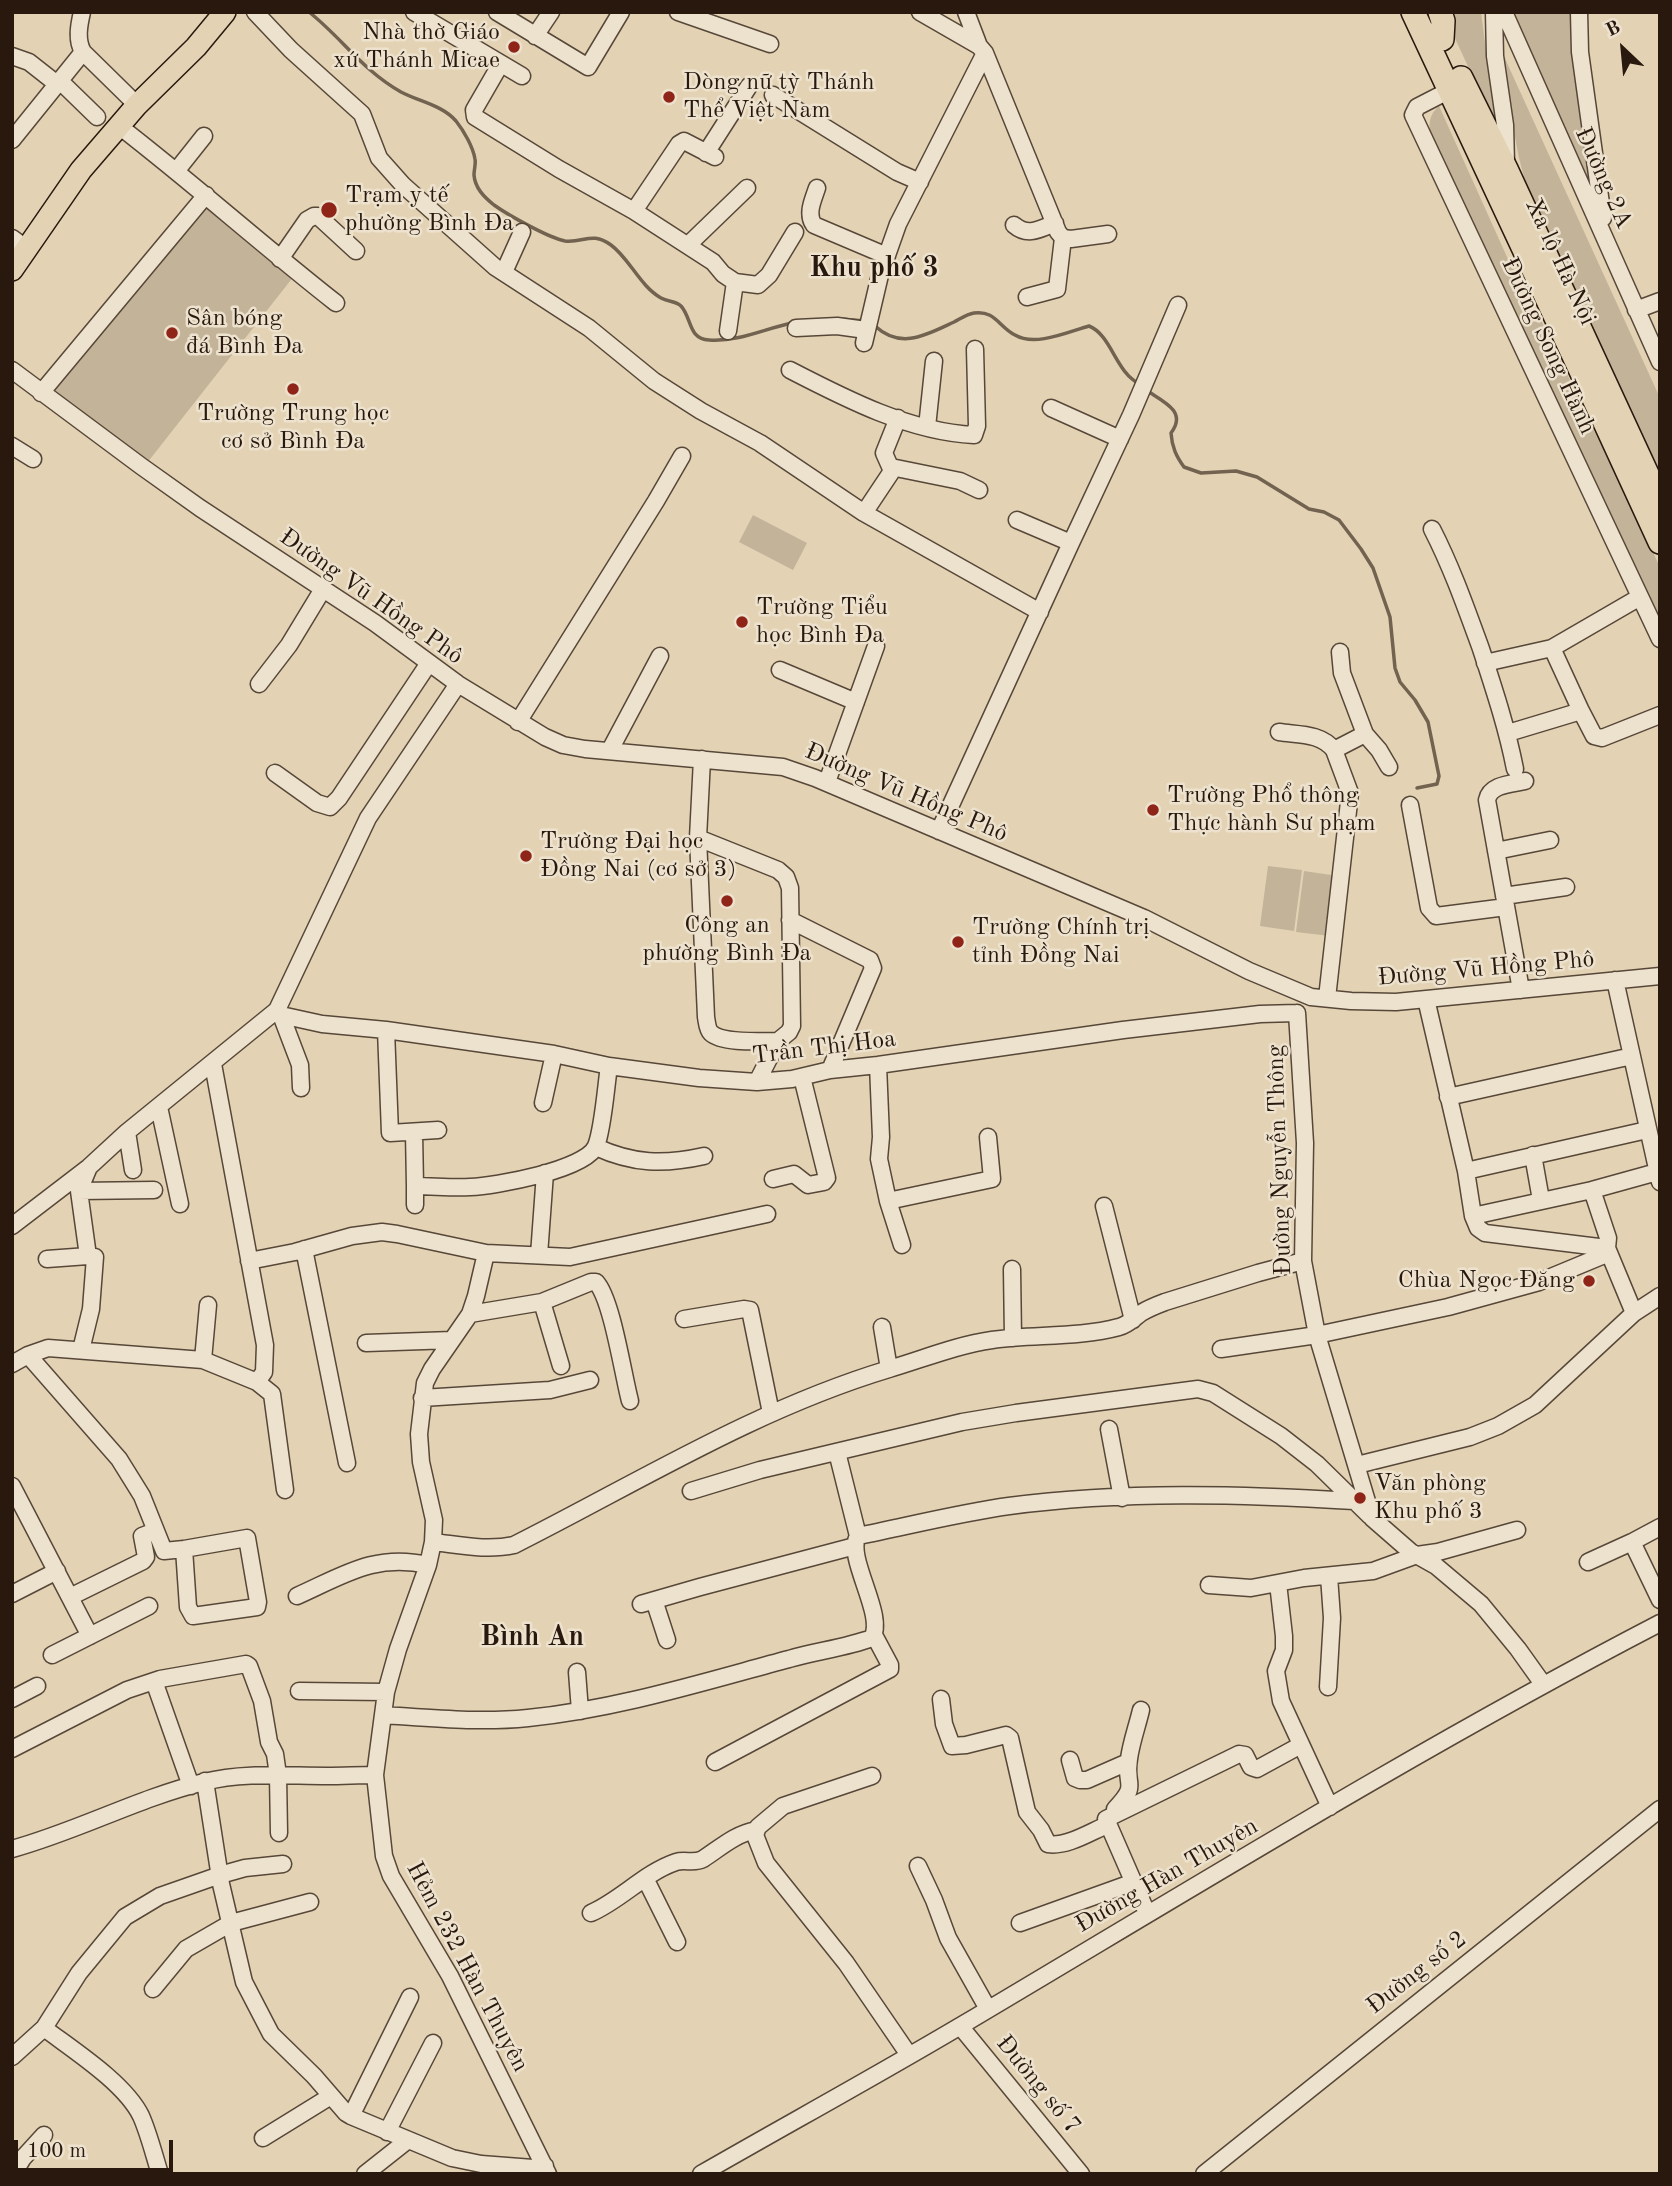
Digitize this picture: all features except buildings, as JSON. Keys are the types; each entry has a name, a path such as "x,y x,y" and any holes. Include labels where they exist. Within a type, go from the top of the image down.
{"highway":[{"name":"Xa lộ Hà Nội","path":"1399,12 1413,31 1434,40 1506,169 1660,502"},
{"path":"1413,12 1434,40"},
{"path":"1430,12 1434,40"},
{"name":"Xa lộ Hà Nội","path":"1440,12 1443,21 1434,40 1450,90 1660,542"}],"main road":[{"path":"12,270 20,244 81,170 137,105 196,47 225,12"}],"street":[{"path":"82,12 79,45 83,52 137,105"},
{"path":"255,12 290,50 362,114 379,158 403,185 475,251 589,328 654,381 701,411 760,443 864,513 1040,612"},
{"path":"414,12 522,76"},
{"path":"497,12 588,67 621,12"},
{"path":"536,36 551,12"},
{"path":"678,12 770,44"},
{"path":"920,12 982,50"},
{"path":"967,12 1059,230 1057,289 1027,298"},
{"path":"1494,12 1495,56 1505,125 1506,169"},
{"name":"Đường 2A","path":"1504,12 1660,362"},
{"path":"1579,12 1580,52 1605,237"},
{"path":"796,328 837,326 866,329 898,224 982,50"},
{"path":"12,140 83,52"},
{"path":"12,56 29,62 59,83 97,117"},
{"path":"500,65 474,110 475,117 634,211 713,262 723,275 735,282 758,285 769,275 795,232"},
{"path":"634,211 679,144 684,141 710,155 749,86"},
{"name":"Đường Song Hành","path":"1450,90 1417,107 1413,115 1660,639"},
{"path":"773,95 897,172 920,182"},
{"path":"118,126 177,170 280,259 336,303"},
{"path":"177,170 204,136"},
{"path":"688,246 747,188"},
{"path":"817,188 810,214 814,225 887,256"},
{"path":"41,393 206,195"},
{"path":"280,259 307,220 314,216 318,216 356,251"},
{"path":"1014,225 1021,231 1028,232 1059,230 1071,239 1108,233"},
{"path":"504,272 522,232"},
{"path":"728,331 735,282"},
{"path":"1636,310 1660,301"},
{"path":"939,831 1143,389 1178,306"},
{"path":"790,370 833,392 898,418 954,434 974,435 975,349"},
{"path":"927,427 934,361"},
{"name":"Đường Vũ Hồng Phô","path":"12,370 200,508 375,623 458,684 518,722 563,745 585,750 610,750 783,767 827,782 1144,918 1249,971 1319,997 1379,1003 1660,976"},
{"path":"1051,408 1120,439"},
{"path":"898,418 884,453 891,467 960,481 979,490"},
{"path":"12,446 33,459"},
{"path":"518,722 682,456"},
{"path":"864,513 891,475 891,467"},
{"path":"1017,520 1071,543"},
{"path":"1432,529 1462,595 1520,775 1492,789 1487,795 1521,990"},
{"path":"259,684 289,645 323,589"},
{"path":"1485,663 1552,648 1640,597"},
{"path":"827,782 876,646"},
{"path":"1552,648 1592,734 1602,738 1660,715"},
{"path":"1339,652 1342,673 1365,734 1389,767"},
{"path":"610,750 660,656"},
{"path":"275,773 317,803 330,807 339,798 429,663"},
{"path":"780,670 856,702"},
{"path":"12,1226 279,1013 368,818 458,684"},
{"path":"1508,733 1581,711"},
{"path":"1279,732 1327,741 1334,750 1350,793 1319,997 1297,1013"},
{"path":"1334,750 1365,734"},
{"path":"702,759 698,838 708,1027 719,1037 778,1041"},
{"path":"1410,805 1429,908 1436,916 1566,887"},
{"path":"698,838 778,870 786,877 790,888 792,1026 778,1041 757,1082"},
{"path":"1496,851 1550,840"},
{"path":"790,920 870,960 873,965 830,1070"},
{"path":"1473,1216 1658,1177 1615,980"},
{"path":"1426,999 1473,1216 1478,1228 1485,1233 1608,1251"},
{"path":"279,1013 300,1065 301,1088"},
{"name":"Trần Thị Hoa","path":"279,1013 322,1024 386,1030 554,1054 609,1066 699,1078 757,1082 1123,1030 1260,1014 1297,1013"},
{"name":"Đường Nguyễn Thông","path":"1297,1013 1305,1143 1303,1261 1317,1335 1372,1518"},
{"path":"386,1030 390,1133 438,1130"},
{"path":"543,1103 554,1054"},
{"path":"1448,1097 1632,1056"},
{"path":"213,1064 265,1345 264,1372 257,1382"},
{"path":"878,1065 881,1137 879,1159 888,1201 902,1245"},
{"path":"415,1185 472,1187 545,1173 582,1159 596,1147 609,1066"},
{"path":"773,1179 794,1174 808,1185 824,1182 827,1178 802,1077"},
{"path":"159,1107 180,1204"},
{"path":"1465,1171 1647,1130"},
{"path":"127,1132 133,1170"},
{"path":"414,1132 415,1205"},
{"path":"888,1201 992,1179 988,1136"},
{"path":"596,1147 614,1156 638,1162 657,1163 704,1156"},
{"path":"1533,1156 1541,1200"},
{"path":"88,1256 79,1191 89,1167"},
{"path":"539,1255 545,1173"},
{"path":"79,1191 154,1190"},
{"path":"1592,1190 1608,1238 1608,1251 1634,1313"},
{"path":"1104,1206 1133,1320"},
{"path":"248,1261 352,1236 382,1233 486,1253 570,1257 767,1214"},
{"path":"304,1249 347,1464"},
{"path":"1222,1349 1317,1335 1448,1307 1539,1282 1608,1251"},
{"name":"Hẻm 232 Hàn Thuyên","path":"486,1253 470,1314 425,1383 419,1434 420,1454 434,1520 433,1542 428,1565 398,1649 386,1692 375,1774 384,1856 391,1875 450,1976 546,2170"},
{"path":"47,1259 96,1257 91,1309 81,1350"},
{"path":"433,1542 482,1548 514,1545 698,1448 771,1413 889,1369 973,1343 1118,1327 1166,1302 1303,1261"},
{"path":"1012,1269 1013,1338"},
{"path":"470,1314 542,1302 591,1282 598,1283 612,1325 630,1401"},
{"path":"1357,1465 1469,1437 1498,1426 1545,1397 1634,1313 1660,1296"},
{"path":"542,1302 561,1366"},
{"path":"203,1360 208,1306"},
{"path":"684,1319 750,1310 771,1413"},
{"path":"882,1327 889,1369"},
{"path":"366,1343 452,1340"},
{"path":"12,1364 48,1348 81,1350 203,1360 257,1382 272,1394 285,1490"},
{"path":"28,1355 119,1459 142,1496 164,1551 247,1538 257,1607 193,1616 188,1608 184,1549"},
{"path":"422,1398 550,1390 590,1380"},
{"path":"691,1491 760,1470 962,1422 1189,1390 1207,1390 1281,1436 1317,1464 1372,1518 1481,1604 1518,1648 1542,1684"},
{"path":"1110,1429 1122,1498"},
{"path":"383,1715 448,1719 514,1718 580,1711 663,1694 868,1640 876,1630 837,1452"},
{"path":"12,1486 90,1636"},
{"path":"667,1640 648,1602 856,1541 1007,1506 1086,1499 1218,1495 1354,1501"},
{"path":"1588,1562 1660,1527"},
{"path":"1209,1585 1251,1588 1374,1570 1417,1555 1438,1552 1517,1530"},
{"path":"71,1597 143,1561 146,1557 142,1536 155,1531"},
{"path":"1632,1542 1660,1600"},
{"path":"297,1596 371,1563 393,1560 428,1565"},
{"path":"12,1594 57,1571"},
{"path":"1328,1687 1332,1618 1329,1576"},
{"path":"1278,1583 1284,1636 1282,1656 1276,1671 1281,1702 1330,1807"},
{"path":"52,1655 149,1606"},
{"name":"Đường Hàn Thuyên","path":"701,2174 960,2026 1147,1913 1542,1684 1660,1623"},
{"path":"715,1762 890,1670 874,1635"},
{"path":"12,1749 127,1690 154,1681 246,1664 262,1701 278,1775 279,1833"},
{"path":"577,1672 580,1711"},
{"path":"154,1681 198,1784 244,1982 271,2034 351,2116 452,2158 546,2170"},
{"path":"12,1699 37,1686"},
{"path":"299,1692 386,1692"},
{"path":"941,1699 944,1724 953,1746 1006,1735 1010,1738 1027,1812 1052,1846 1070,1841 1239,1754 1245,1755 1251,1767 1257,1769 1301,1745"},
{"path":"1107,1821 1127,1797 1131,1786 1128,1762 1141,1710"},
{"path":"1070,1760 1075,1777 1080,1780 1087,1780 1128,1762"},
{"path":"12,1849 198,1784 248,1774 375,1774"},
{"path":"591,1913 621,1897 645,1878 676,1862 701,1860 723,1844 756,1830 783,1806 872,1776"},
{"name":"Đường số 2","path":"1204,2174 1660,1808"},
{"path":"1107,1821 1147,1913"},
{"path":"756,1830 766,1863 846,1963 909,2055"},
{"path":"12,2057 44,2028 79,1973 125,1917 160,1896 220,1875 245,1868 282,1864"},
{"path":"918,1866 948,1938 988,2009"},
{"path":"645,1878 677,1942"},
{"path":"1020,1923 1134,1882"},
{"path":"153,1989 186,1949 231,1923 310,1902"},
{"path":"351,2116 410,1997"},
{"name":"Đường số 7","path":"960,2026 1082,2174"},
{"path":"44,2028 119,2087 131,2101 141,2116 160,2174"},
{"path":"387,2132 433,2043"},
{"path":"263,2138 331,2096"},
{"path":"20,2174 17,2168 23,2158 44,2135"},
{"path":"365,2174 408,2140"}],"shaded area":[{"path":"1447,12 1481,12 1496,127 1453,34"},
{"path":"1511,12 1577,12 1600,216"},
{"path":"1501,57 1505,58 1660,398 1660,481 1529,196 1519,158"},
{"path":"1439,106 1507,257 1528,293 1660,567 1660,630 1436,153 1430,123"},
{"name":"Sân bóng đá Bình Đa","path":"206,200 294,276 147,463 48,391"},
{"path":"753,515 807,543 793,570 739,542"},
{"path":"1268,866 1302,870 1294,931 1260,926"},
{"path":"1304,871 1338,876 1330,936 1296,932"}],"waterway":[{"path":"309,12 363,64 387,83 437,107 456,121 474,154 474,175 478,188 494,205 529,226 558,239 572,241 593,238 611,245 654,293 681,306 697,336 709,340 731,339 792,323"},
{"path":"875,326 894,337 914,338 969,314 981,313 992,317 1015,335 1032,340 1089,326 1101,334 1122,368 1140,385"},
{"path":"841,319 865,321"},
{"path":"1146,390 1171,407 1175,413 1177,419 1171,433 1175,451 1184,467 1201,473 1236,471 1257,477 1309,509 1324,512 1339,520 1361,549 1373,568 1390,617 1395,668 1400,682 1428,722 1439,776 1437,784 1417,788"}],"place":[{"name":"Nhà thờ Giáo xứ Thánh Micae","path":"514,47"},
{"name":"Dòng nữ tỳ Thánh Thể Việt Nam","path":"669,97"},
{"name":"Trạm y tế phường Bình Đa","path":"329,210"},
{"name":"Sân bóng đá Bình Đa","path":"172,333"},
{"name":"Trường Trung học cơ sở Bình Đa","path":"293,389"},
{"name":"Trường Tiểu học Bình Đa","path":"742,622"},
{"name":"Trường Phổ thông Thực hành Sư phạm","path":"1153,810"},
{"name":"Trường Đại học Đồng Nai (cơ sở 3)","path":"526,856"},
{"name":"Công an phường Bình Đa","path":"727,901"},
{"name":"Trường Chính trị tỉnh Đồng Nai","path":"958,942"},
{"name":"Chùa Ngọc Đăng","path":"1589,1281"},
{"name":"Văn phòng Khu phố 3","path":"1360,1498"}],"district":[{"name":"Khu phố 3","path":"874,269"},
{"name":"Bình An","path":"532,1638"}]}
